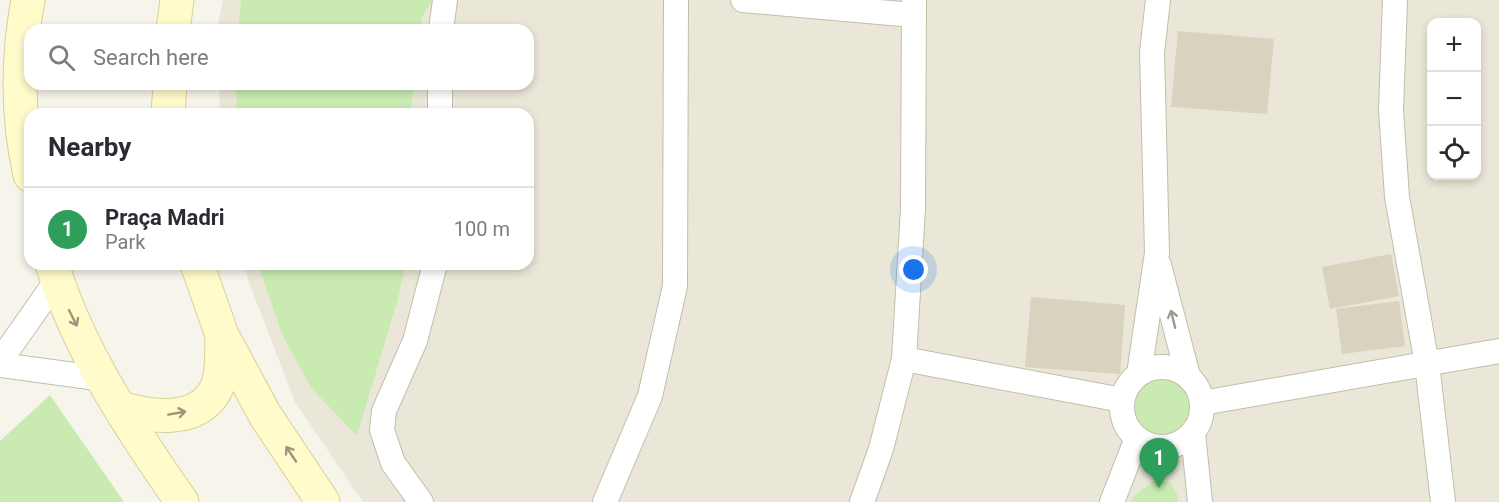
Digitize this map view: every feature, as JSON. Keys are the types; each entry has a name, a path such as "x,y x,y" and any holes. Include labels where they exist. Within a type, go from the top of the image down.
{"street":[{"path":"25,24 28,0"},
{"path":"174,24 177,0"},
{"path":"442,24 446,0"},
{"path":"605,502 650,396 675,286 676,0"},
{"path":"743,0 914,8 913,208 904,360 880,449 862,502"},
{"path":"1139,374 1157,253 1152,52 1158,0"},
{"path":"1395,0 1391,110 1397,197 1427,364 1443,502"},
{"path":"24,36 20,73 24,121"},
{"path":"168,108 170,90"},
{"path":"440,90 440,108"},
{"path":"1157,253 1188,376"},
{"path":"199,270 222,335 265,415 323,502"},
{"path":"421,502 393,463 381,430 384,411 415,341 433,270"},
{"path":"54,272 0,363 104,379"},
{"path":"54,272 63,298 120,408 182,502"},
{"path":"120,408 156,416 195,409 215,392 220,374 222,335"},
{"path":"1202,403 1499,351"},
{"path":"904,360 1122,400"},
{"path":"1167,367 1188,376 1196,385 1202,403 1202,417 1193,433 1178,444 1166,447 1154,446 1137,438 1124,421 1122,400 1126,388 1139,374 1150,369 1167,367"},
{"path":"1193,433 1200,502"},
{"path":"1112,502 1137,438"}],"shaded area":[{"path":"223,0 1499,0 1499,502 363,502 295,402 246,270 534,270 534,108 220,108 219,90 534,90 534,24 218,24"}],"green space":[{"path":"241,0 433,0 422,17 421,24 239,24"},
{"path":"236,90 413,90 411,108 237,108"},
{"path":"260,270 404,270 399,295 357,436 311,388 282,334"},
{"path":"1155,374 1169,374 1181,379 1191,389 1196,408 1191,427 1181,437 1169,442 1155,442 1143,437 1133,427 1128,415 1128,401 1133,389 1143,379"},
{"path":"50,395 124,502 0,502 0,441"},
{"path":"1153,481 1169,481 1177,494 1178,502 1131,502 1134,496"}],"building":[{"path":"1178,31 1274,39 1267,114 1171,107"},
{"path":"1391,254 1399,296 1330,309 1322,267"},
{"path":"1031,297 1125,305 1120,374 1025,367"},
{"path":"1399,301 1405,346 1342,354 1336,309"}],"place":[{"name":"Praça Madri","path":"1159,488"}]}
